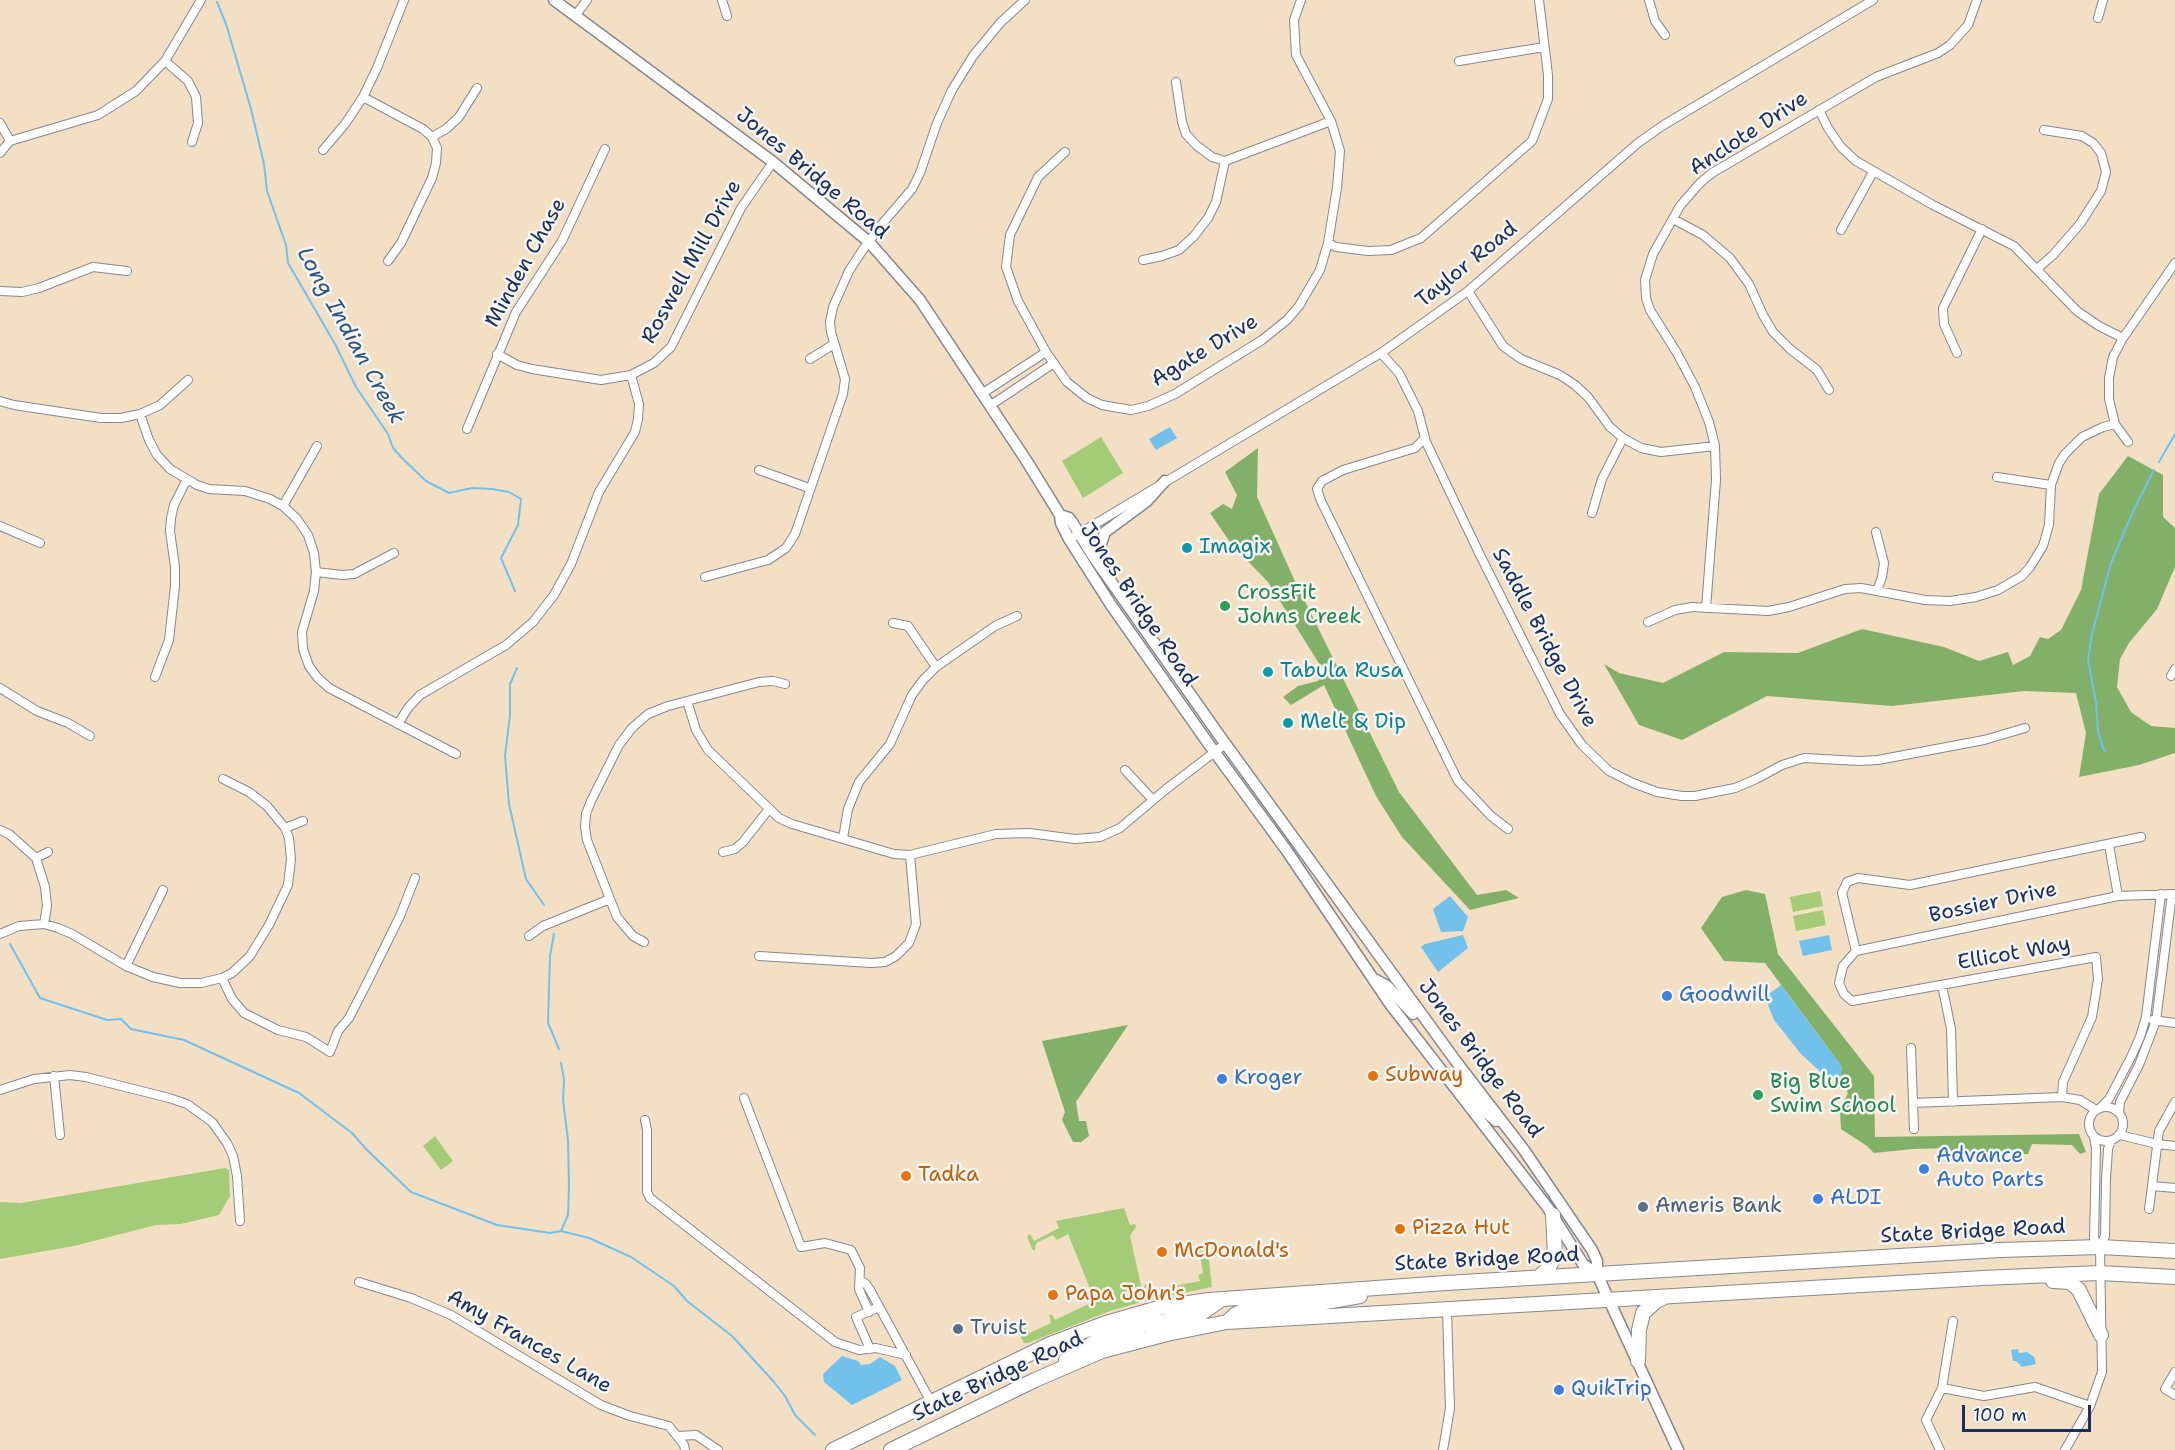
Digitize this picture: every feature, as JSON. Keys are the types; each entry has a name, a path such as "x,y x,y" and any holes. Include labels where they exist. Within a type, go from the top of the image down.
{"highway":[{"path":"1539,1277 1548,1269 1555,1255 1553,1215"},
{"name":"State Bridge Road","path":"833,1450 1050,1344 1106,1323 1162,1307 1224,1298 1399,1286 2000,1250 2100,1246 2175,1251"},
{"name":"State Bridge Road","path":"891,1450 1035,1380 1102,1351 1167,1334 1227,1323 1983,1278 2099,1273 2175,1277"},
{"path":"1585,1301 1591,1295 1598,1274"},
{"name":"State Bridge Road","path":"1983,1278 2001,1284 2070,1282 2079,1290 2101,1335"},
{"path":"1227,1323 1236,1314 1249,1308 1314,1304 1399,1286"},
{"path":"1638,1361 1639,1330 1643,1313 1656,1301 1670,1296"},
{"path":"1035,1380 1100,1339 1142,1326 1202,1313 1224,1298"},
{"path":"852,1450 880,1427"}],"main road":[{"name":"Jones Bridge Road","path":"554,0 773,162 869,242 920,300 991,405 1060,515 1069,518 1074,537 1111,605 1287,851 1390,1004 1553,1215 1583,1264 1598,1274"},
{"path":"1147,632 1143,617 1100,556 1100,544 1105,532 1146,501 1166,481"},
{"name":"Jones Bridge Road","path":"1074,537 1147,632 1455,1060 1504,1124 1592,1250 1597,1261 1598,1274 1677,1450"},
{"path":"1373,977 1387,986 1409,1008 1438,1049 1455,1060"},
{"path":"1441,1070 1454,1075 1479,1106 1494,1120 1504,1124"}],"street":[{"path":"0,153 10,141 98,115 136,91 165,62 201,0"},
{"path":"322,150 345,124 363,97 404,0"},
{"path":"576,16 587,0"},
{"path":"722,0 727,16"},
{"path":"705,577 768,560 786,548 795,534 843,394 845,380 834,345 831,322 833,307 849,271 869,242 912,189 952,90 973,56 1000,22 1024,0"},
{"name":"Agate Drive","path":"1065,152 1038,177 1010,235 1006,267 1018,301 1046,352 1067,382 1087,398 1102,405 1131,410 1148,406 1175,394 1262,340 1287,320 1312,286 1320,270 1328,243 1337,188 1340,151 1331,121 1296,55 1294,20 1301,0"},
{"path":"1328,243 1336,247 1368,251 1391,250 1421,238 1532,141 1548,99 1548,75 1539,0"},
{"path":"1649,0 1655,21 1665,35"},
{"name":"Taylor Road","path":"1074,537 1381,353 1468,291 1638,142 1873,0"},
{"name":"Anclote Drive","path":"1706,608 1716,480 1714,446 1709,422 1695,387 1677,353 1654,318 1646,298 1645,280 1649,264 1673,219 1690,194 1712,173 1876,77 1938,53 1950,45 1968,25 1977,0"},
{"path":"2098,18 2103,0"},
{"path":"1459,61 1544,47"},
{"path":"165,62 188,81 196,97 199,109 198,123 192,142"},
{"path":"1176,82 1186,135 1212,157 1225,161 1331,121"},
{"path":"432,137 446,129 459,117 477,88"},
{"path":"363,97 415,123 432,137 437,148 432,178 401,243 387,261"},
{"path":"1819,110 1841,147 1856,161 2014,246 2077,311 2123,338"},
{"path":"0,123 10,141"},
{"path":"2037,269 2060,248 2080,224 2101,191 2106,172 2101,153 2093,143 2082,136 2044,130"},
{"name":"Minden Chase","path":"466,429 516,312 562,241 605,149"},
{"path":"1143,260 1179,250 1194,236 1208,218 1215,202 1225,161"},
{"name":"Roswell Mill Drive","path":"497,354 517,365 551,373 601,380 631,375 654,363 671,346 741,208 773,162"},
{"path":"1841,230 1873,172"},
{"path":"1673,219 1703,235 1730,258 1749,284 1773,332 1817,370 1829,390"},
{"path":"1957,353 1944,324 1943,308 1982,229"},
{"path":"2128,442 2115,424 2109,399 2109,378 2113,357 2123,338 2175,263"},
{"path":"0,291 22,292 39,288 93,267 127,271"},
{"path":"1468,291 1503,346 1521,359 1560,375 1575,385 1588,397 1610,427 1623,438 1641,448 1661,452 1714,446"},
{"path":"810,359 834,345"},
{"path":"983,393 1046,352"},
{"name":"Saddle Bridge Drive","path":"1381,353 1398,373 1418,411 1425,438 1485,566 1566,725 1582,745 1610,771 1657,792 1682,796 1709,794 1735,788 1782,765 1804,758 1878,760 1984,740 2025,728"},
{"path":"991,405 1054,363"},
{"path":"398,724 420,695 506,645 532,622 554,595 571,564 599,492 635,432 639,404 631,375"},
{"path":"0,401 101,418 121,418 140,414 160,405 188,380"},
{"path":"140,414 157,455 186,481 209,489 256,493 283,506 297,519 308,535 314,553 316,572 314,591 302,632 303,649 309,666 317,677 328,688 456,754"},
{"path":"1648,622 1675,610 1706,608 1768,611 1789,607 1845,589 1860,588 1925,600 1950,601 1976,597 2010,584 2030,567 2043,546 2049,525 2051,485 2058,464 2073,445 2092,431 2115,424"},
{"path":"1425,438 1415,448 1343,470 1322,481 1317,489 1458,781 1491,816 1508,829"},
{"path":"1592,513 1602,479 1623,438"},
{"path":"283,506 317,446"},
{"path":"759,470 809,488"},
{"path":"1997,477 2051,485"},
{"path":"155,677 169,640 176,586 176,567 170,531 171,518 174,505 186,481"},
{"path":"0,526 40,543"},
{"path":"1876,532 1884,563 1877,591"},
{"path":"316,572 354,574 394,553"},
{"path":"843,838 848,809 859,782 890,744 912,695 922,680 936,667 995,626 1017,616"},
{"path":"893,623 908,626 936,667"},
{"path":"644,942 624,927 586,840 586,814 620,745 632,728 648,714 668,706 759,682 773,681 785,684"},
{"path":"0,688 38,711 68,723 90,736"},
{"path":"687,701 696,730 708,750 779,818 792,824 894,854 910,855 996,834 1029,833 1075,839 1100,837 1120,828 1226,744"},
{"path":"1125,770 1153,800"},
{"path":"0,934 19,926 44,924 72,934 126,966 153,977 180,983 201,983 232,973 250,956 269,925 288,885 291,859 289,838 285,828 267,806 249,792 223,779"},
{"path":"723,852 735,849 743,842 769,809"},
{"path":"285,828 303,821"},
{"path":"0,830 9,834 36,858 45,887 47,906 44,924"},
{"path":"1856,951 1842,893 1847,882 1858,878 1910,885 2141,837"},
{"path":"2109,845 2118,896"},
{"path":"36,858 48,852"},
{"path":"759,956 871,963 885,962 896,956 909,943 916,924 910,855"},
{"path":"222,978 232,999 244,1013 278,1030 306,1037 330,1052 338,1031 349,1018 400,916 415,878"},
{"path":"126,966 163,890"},
{"path":"2100,1246 2094,1239 2096,1154 2094,1137 2089,1124 2091,1115 2109,1099 2140,1037 2146,1017 2161,894"},
{"path":"2120,1135 2123,1125 2119,1112 2120,1102 2139,1065 2156,1021 2174,894"},
{"name":"Bossier Drive","path":"1856,951 2118,896 2174,894"},
{"path":"529,936 543,926 610,899"},
{"name":"Ellicot Way","path":"1856,951 1843,966 1839,983 1844,994 1852,1001 2096,957 2098,979 2092,1017 2063,1082 2062,1097"},
{"path":"1942,985 1952,1029 1953,1102"},
{"path":"2146,1017 2156,1021 2175,1023"},
{"path":"1911,1048 1914,1129"},
{"path":"0,1090 34,1079 54,1076 86,1077 187,1104 202,1114 220,1132 233,1156 237,1176 240,1221"},
{"path":"54,1076 60,1136"},
{"path":"1913,1103 2062,1097 2080,1100 2098,1108 2110,1107 2119,1112"},
{"path":"744,1098 801,1247 825,1243 851,1250 860,1268 859,1289 869,1312"},
{"path":"2149,1209 2159,1131 2175,1102"},
{"path":"645,1120 647,1130 646,1192 650,1198 838,1343 859,1350 870,1349 906,1355"},
{"path":"2094,1137 2102,1141 2111,1140 2120,1135 2175,1146"},
{"path":"2065,1450 2090,1406 2102,1371 2100,1246 2105,1236 2106,1179 2108,1149 2111,1140"},
{"path":"2152,1186 2175,1188"},
{"path":"861,1281 866,1284 931,1402"},
{"name":"Amy Frances Lane","path":"359,1282 411,1298 451,1315 601,1405 630,1416 669,1426 677,1436 696,1435 718,1450"},
{"path":"870,1349 856,1317 879,1307"},
{"path":"1443,1450 1450,1408 1447,1311"},
{"path":"1940,1450 1926,1420 1942,1388 1953,1321"},
{"path":"2175,1372 2165,1389 2175,1395"},
{"path":"1942,1388 1984,1396 2035,1387 2090,1406"},
{"path":"677,1436 685,1450"}],"green space":[{"path":"1101,437 1123,473 1083,498 1062,461"},
{"path":"1258,448 1257,497 1293,577 1399,792 1477,895 1506,890 1519,898 1470,910 1402,837 1376,796 1324,685 1291,705 1283,697 1298,686 1318,681 1325,673 1268,582 1232,545 1210,513 1223,504 1232,509 1237,495 1225,472"},
{"path":"2128,456 2163,475 2163,517 2175,528 2175,567 2157,609 2129,643 2120,659 2117,687 2131,712 2151,726 2175,728 2175,753 2139,765 2079,777 2086,733 2076,693 2024,691 1892,706 1767,696 1682,740 1639,725 1604,664 1619,673 1663,683 1724,652 1798,653 1862,629 1944,647 1979,661 2008,652 2013,665 2030,656 2040,637 2048,639 2061,630 2081,590 2099,494"},
{"path":"1746,890 1765,894 1778,954 1874,1076 1875,1137 2079,1134 2086,1152 2080,1154 2072,1145 2032,1144 2028,1154 1955,1156 1949,1148 1874,1153 1841,1129 1840,1112 1848,1093 1840,1078 1842,1067 1765,963 1724,961 1701,928 1722,897"},
{"path":"1820,891 1823,906 1793,912 1790,897"},
{"path":"1823,910 1826,925 1796,931 1793,916"},
{"path":"1128,1025 1076,1102 1079,1121 1086,1121 1089,1136 1081,1142 1073,1142 1062,1120 1065,1112 1042,1041"},
{"path":"435,1136 453,1161 441,1170 423,1146"},
{"path":"225,1168 229,1170 230,1196 219,1215 181,1224 156,1225 74,1246 0,1259 0,1202 21,1203"},
{"path":"1124,1208 1130,1225 1135,1224 1136,1227 1130,1236 1142,1290 1146,1284 1150,1291 1200,1281 1198,1275 1203,1273 1200,1254 1194,1258 1191,1257 1195,1248 1199,1247 1208,1252 1212,1287 1110,1311 1024,1343 1021,1337 1023,1328 1030,1333 1051,1323 1049,1314 1055,1320 1095,1301 1068,1234 1057,1240 1053,1235 1036,1243 1035,1251 1027,1236 1030,1234 1034,1241 1059,1228 1056,1221"}],"water":[{"path":"1170,427 1177,438 1156,450 1149,439"},
{"path":"1450,896 1468,917 1463,931 1441,932 1433,909"},
{"path":"1463,935 1468,948 1438,972 1421,947"},
{"path":"1829,935 1832,950 1803,956 1799,941"},
{"path":"1781,985 1842,1067 1840,1078 1824,1075 1801,1054 1774,1020 1765,997"},
{"path":"2018,1349 2019,1353 2027,1352 2034,1357 2036,1364 2022,1367 2013,1361 2011,1350"},
{"path":"842,1356 858,1361 861,1365 870,1364 880,1357 895,1366 902,1380 852,1405 824,1382 823,1374"}],"waterway":[{"name":"Long Indian Creek","path":"217,2 226,24 251,109 264,164 267,191 286,245 288,263 335,344 356,387 388,434 393,448 402,458 426,481 449,493 472,488 492,489 509,492 521,499 518,525 501,558 515,591"},
{"path":"2159,462 2175,434"},
{"path":"2104,751 2098,731 2096,703 2088,660 2092,634 2111,563 2154,470"},
{"name":"Long Indian Creek","path":"517,668 510,684 510,715 505,756 509,804 526,879 544,905"},
{"name":"Long Indian Creek","path":"554,934 550,956 548,1023 559,1049"},
{"path":"10,944 40,998 107,1020 121,1019 131,1029 184,1040 299,1093 352,1133 411,1192 497,1225 550,1233 561,1231 589,1238 631,1257 674,1286 687,1301 732,1336 774,1382 795,1415 815,1435"},
{"name":"Long Indian Creek","path":"561,1063 568,1140 569,1186 568,1215 561,1231"}],"place":[{"name":"Imagix","path":"1187,548"},
{"name":"CrossFit Johns Creek","path":"1225,606"},
{"name":"Tabula Rusa","path":"1268,672"},
{"name":"Melt & Dip","path":"1288,723"},
{"name":"Goodwill","path":"1667,996"},
{"name":"Subway","path":"1373,1076"},
{"name":"Kroger","path":"1222,1079"},
{"name":"Big Blue Swim School","path":"1758,1095"},
{"name":"Advance Auto Parts","path":"1924,1169"},
{"name":"Tadka","path":"906,1176"},
{"name":"ALDI","path":"1818,1199"},
{"name":"Ameris Bank","path":"1643,1207"},
{"name":"Pizza Hut","path":"1400,1229"},
{"name":"McDonald's","path":"1162,1252"},
{"name":"Papa John's","path":"1053,1295"},
{"name":"Truist","path":"958,1329"},
{"name":"QuikTrip","path":"1559,1390"}]}
